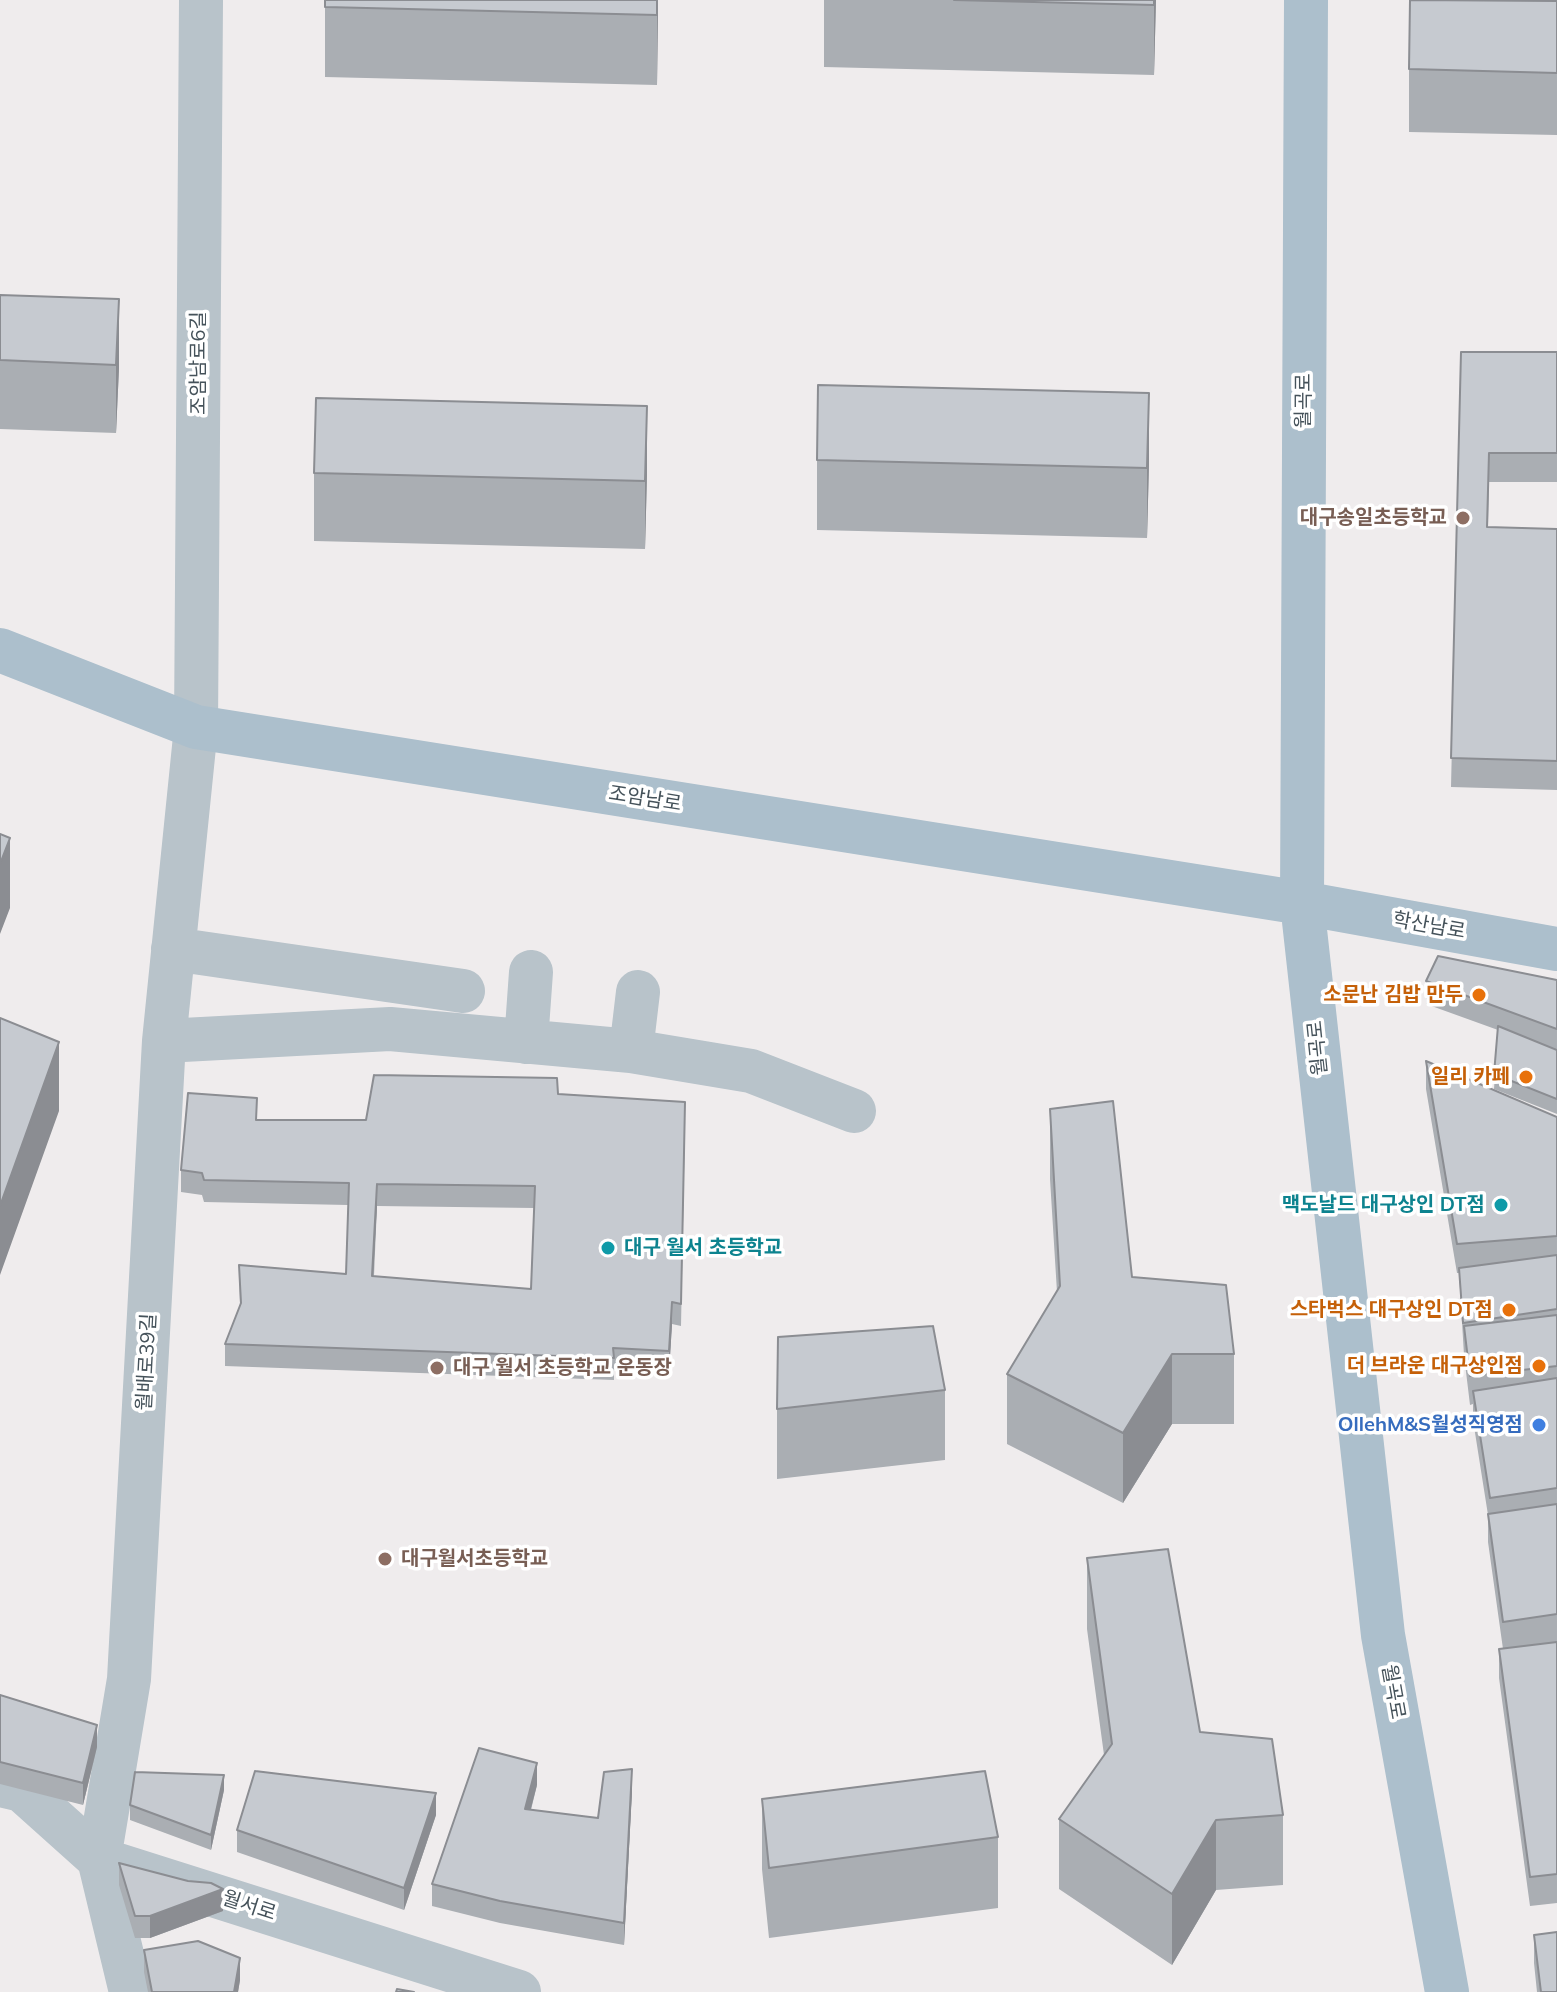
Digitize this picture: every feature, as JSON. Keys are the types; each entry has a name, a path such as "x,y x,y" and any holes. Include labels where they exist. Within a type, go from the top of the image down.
{"main road":[{"name":"월곡로","path":"1306,0 1302,903 1383,1635 1447,1992"},
{"name":"조암남로","path":"0,650 196,727 1302,903"},
{"name":"학산남로","path":"1302,903 1557,949"}],"street":[{"name":"조암남로6길","path":"196,727 201,0"},
{"name":"월배로39길","path":"131,1992 99,1859 129,1679 164,1041 196,727"},
{"path":"173,949 463,991"},
{"path":"526,1042 531,972"},
{"path":"631,1051 638,992"},
{"path":"164,1041 390,1029 631,1051 751,1071 854,1111"},
{"name":"월서로","path":"0,1785 22,1790 99,1859 519,1992"}],"building":[{"path":"325,0 657,0 657,15 325,7"},
{"path":"954,0 1154,0 1154,5"},
{"path":"1410,0 1557,1 1557,73 1409,69"},
{"path":"0,295 119,299 116,365 0,360"},
{"path":"1461,352 1557,352 1557,453 1489,453 1487,527 1557,529 1557,761 1451,758"},
{"path":"818,385 1149,393 1147,468 817,460"},
{"path":"316,398 647,406 645,481 314,473"},
{"path":"0,834 10,838 0,864"},
{"path":"1438,956 1557,980 1557,1029 1426,981"},
{"path":"0,1018 59,1042 0,1206"},
{"name":"일리 카페","path":"1498,1026 1557,1050 1557,1099 1494,1074"},
{"name":"맥도날드 대구상인 DT점","path":"1426,1061 1557,1117 1557,1236 1457,1244"},
{"name":"대구 월서 초등학교","path":"374,1075 557,1078 558,1094 685,1102 681,1304 672,1302 669,1351 613,1348 614,1358 225,1344 241,1303 239,1265 346,1274 349,1183 204,1180 202,1173 181,1170 188,1093 257,1098 256,1120 366,1120","holes":["377,1184 535,1186 531,1289 372,1276"]},
{"path":"1113,1101 1132,1277 1226,1285 1234,1354 1172,1354 1123,1433 1007,1374 1060,1286 1050,1109"},
{"path":"1557,1255 1557,1309 1463,1323 1459,1268"},
{"path":"1557,1315 1557,1366 1470,1376 1464,1326"},
{"path":"933,1326 945,1390 777,1409 778,1337"},
{"path":"1557,1378 1557,1488 1490,1498 1473,1391"},
{"path":"1557,1504 1557,1614 1503,1622 1488,1514"},
{"path":"1168,1549 1200,1732 1272,1739 1283,1815 1216,1820 1172,1894 1059,1819 1112,1744 1087,1558"},
{"path":"1557,1642 1557,1874 1530,1877 1499,1649"},
{"path":"0,1695 97,1725 83,1783 0,1762"},
{"path":"479,1748 537,1763 525,1809 598,1818 604,1772 632,1769 624,1923 500,1901 432,1884"},
{"path":"255,1771 436,1793 404,1888 237,1830"},
{"path":"985,1771 998,1837 769,1868 762,1799"},
{"path":"135,1772 224,1775 211,1835 130,1805"},
{"path":"119,1863 188,1881 211,1883 223,1889 150,1916 135,1916"},
{"path":"1557,1932 1557,1992 1541,1992 1534,1935"},
{"path":"198,1941 240,1958 234,1992 152,1992 144,1950"}],"place":[{"name":"대구송일초등학교","path":"1463,518"},
{"name":"소문난 김밥 만두","path":"1479,995"},
{"name":"일리 카페","path":"1526,1077"},
{"name":"맥도날드 대구상인 DT점","path":"1501,1205"},
{"name":"대구 월서 초등학교","path":"608,1248"},
{"name":"스타벅스 대구상인 DT점","path":"1509,1310"},
{"name":"더 브라운 대구상인점","path":"1539,1366"},
{"name":"대구 월서 초등학교 운동장","path":"437,1368"},
{"name":"OllehM&S월성직영점","path":"1539,1425"},
{"name":"대구월서초등학교","path":"385,1559"}]}
